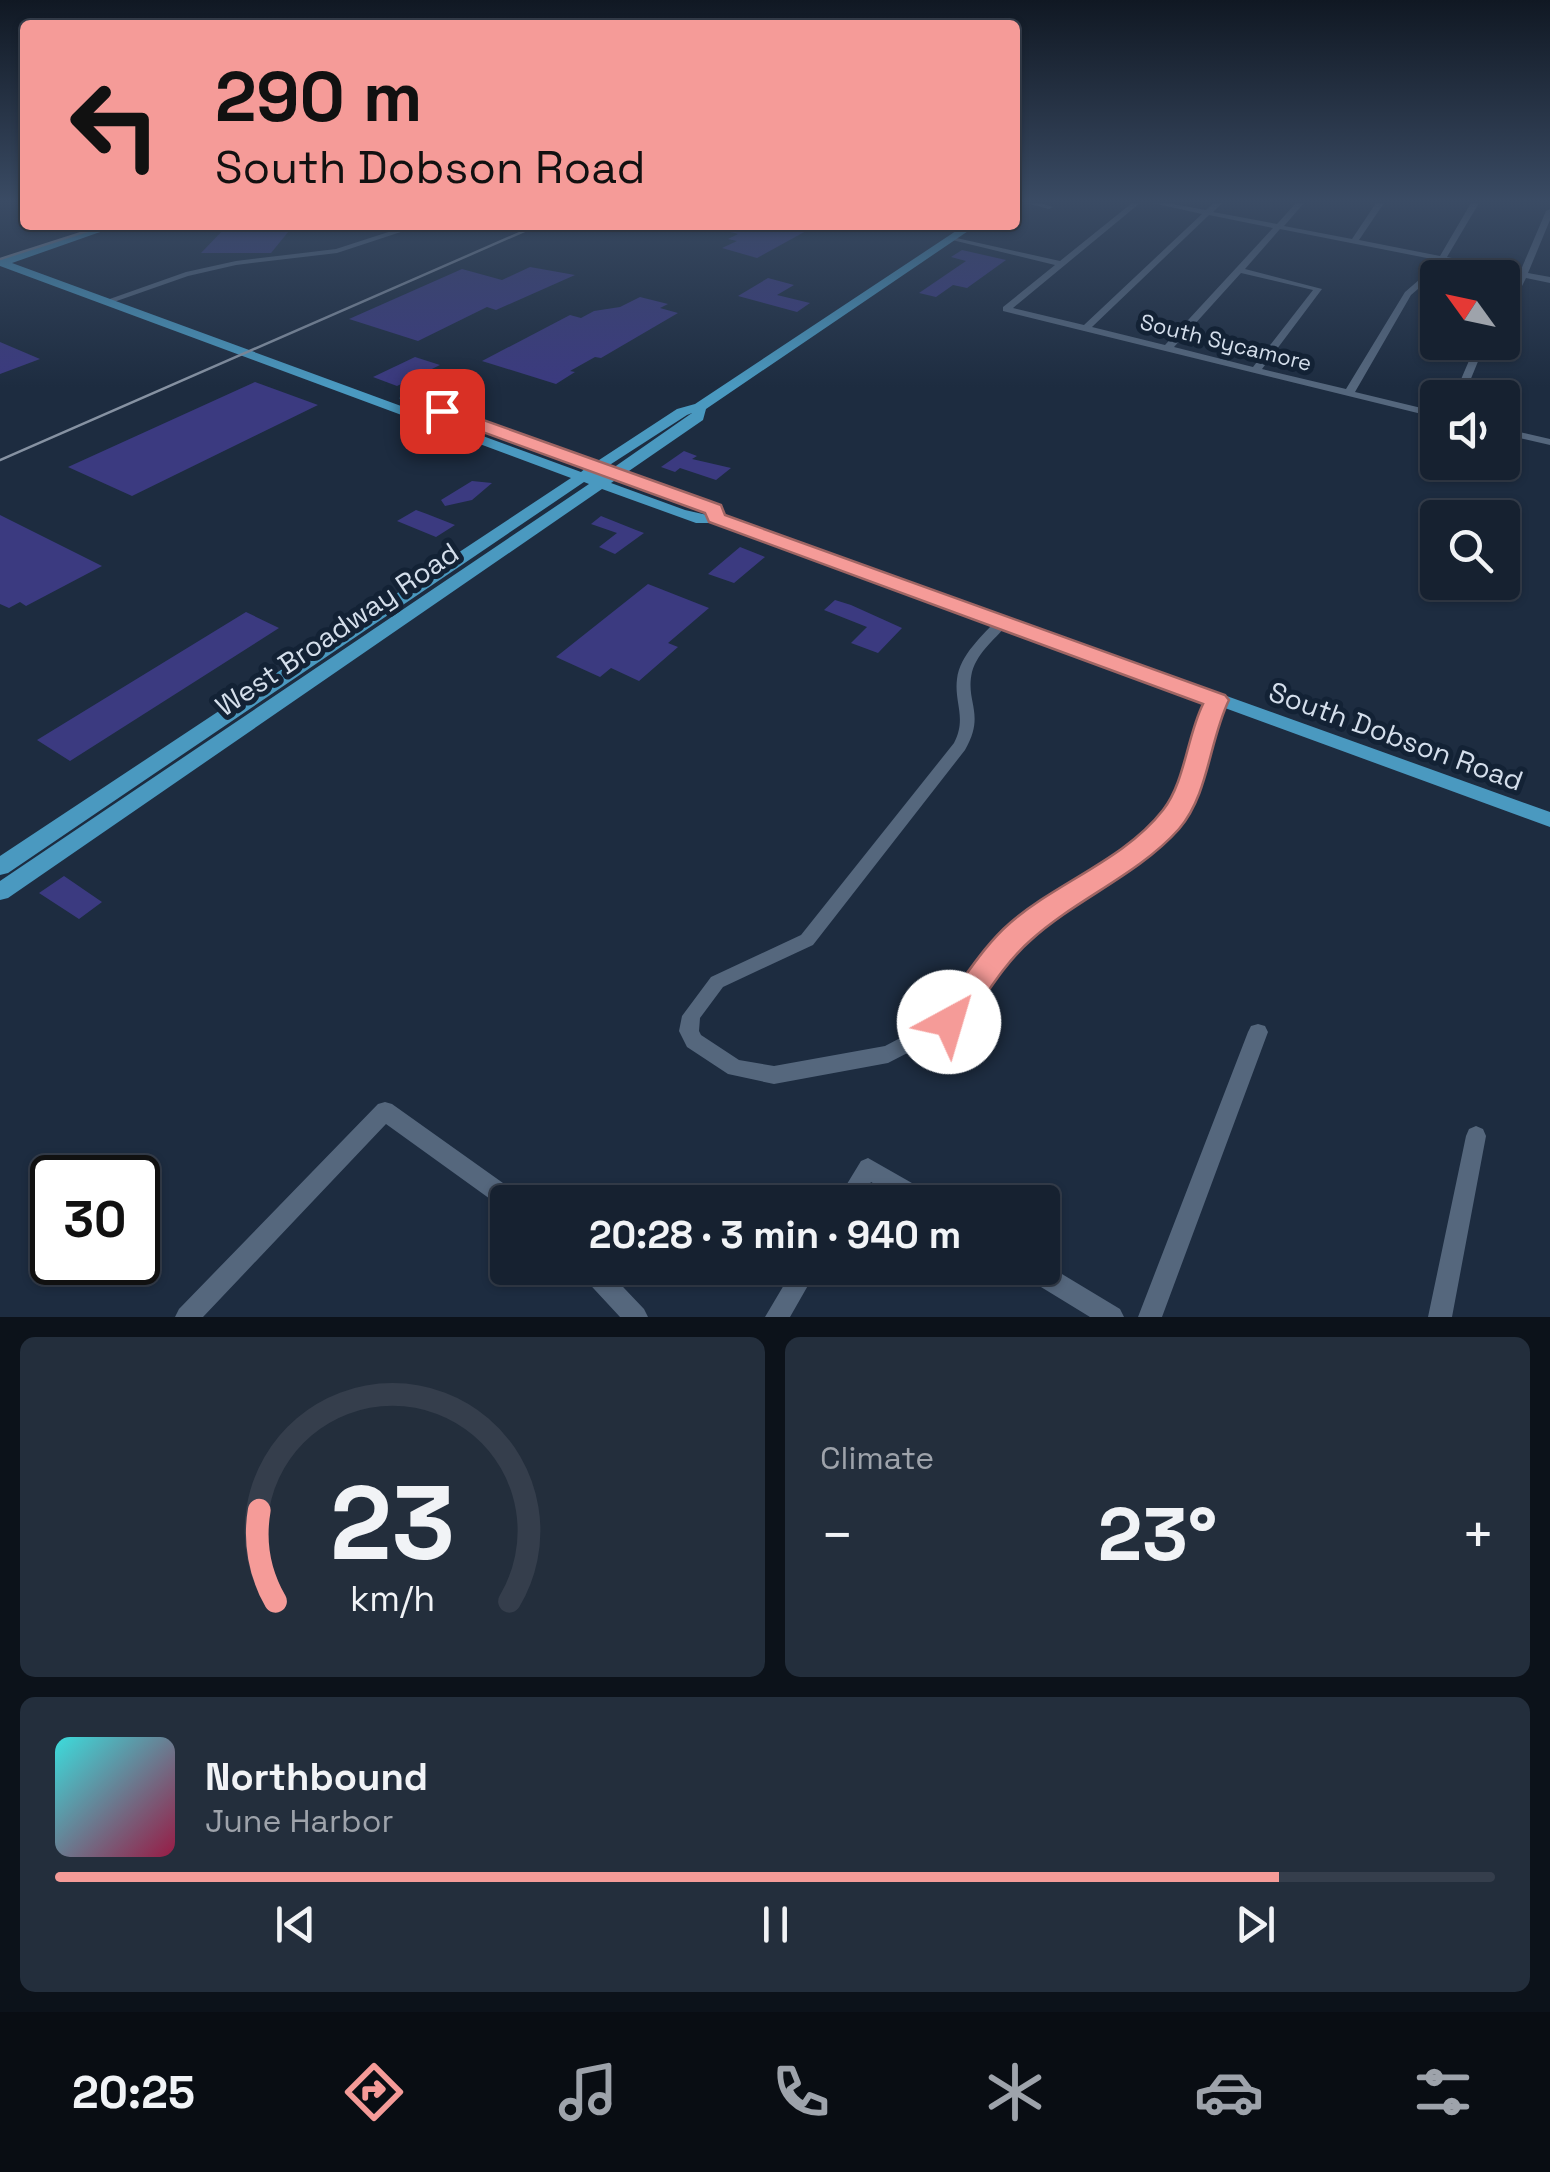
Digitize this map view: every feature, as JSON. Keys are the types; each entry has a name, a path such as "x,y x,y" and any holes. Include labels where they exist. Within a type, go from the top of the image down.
{"main road":[{"name":"South Dobson Road","path":"22,264 108,301 599,475"},
{"name":"South Dobson Road","path":"27,264 185,319 599,475 701,520 716,518 1550,820"},
{"name":"West Broadway Road","path":"0,867 599,475 698,417 700,407 914,264"},
{"path":"152,317 185,319"},
{"name":"West Broadway Road","path":"0,892 599,475"}],"street":[{"path":"108,301 232,264"},
{"name":"South Sycamore","path":"1061,264 1006,309 1420,411"},
{"path":"1086,328 1154,264"},
{"path":"1168,348 1245,264"},
{"path":"1349,393 1408,294 1438,264"},
{"path":"1472,264 1550,280"},
{"path":"1520,279 1528,264"},
{"path":"1240,270 1318,289 1256,370"},
{"path":"1520,435 1550,442"},
{"path":"1003,621 968,664 964,683 971,720 968,734 946,764 816,931 791,948 717,982 691,1016 689,1031 694,1042 735,1068 756,1074 778,1074 899,1049 949,1022 1018,932 1146,844 1170,821 1184,802 1204,726 1217,700"},
{"path":"1150,1317 1258,1032"},
{"path":"186,1317 385,1111 490,1186"},
{"path":"1440,1317 1476,1136"},
{"path":"858,1185 868,1168 896,1185"},
{"path":"606,1285 636,1317"},
{"path":"777,1317 797,1285"},
{"path":"1059,1285 1112,1317"}],"building":[{"path":"961,264 1000,264 967,288 953,285 936,297 919,293"},
{"path":"530,267 575,275 496,310 487,307 418,341 349,319 462,269 502,280"},
{"path":"768,278 794,285 777,295 810,303 797,312 738,296"},
{"path":"640,297 668,304 660,308 678,313 601,358 595,357 570,371 575,372 556,384 482,361 570,315 581,318"},
{"path":"0,342 40,359 0,374"},
{"path":"415,357 440,365 397,386 373,377"},
{"path":"255,382 318,405 132,496 68,467"},
{"path":"684,451 697,456 692,459 731,468 716,480 680,468 675,472 661,467"},
{"path":"472,481 492,483 472,500 445,506 441,500"},
{"path":"416,510 455,525 436,537 397,521"},
{"path":"0,515 102,566 26,606 20,602 9,608 0,604"},
{"path":"601,516 644,533 615,554 599,547 617,533 591,524"},
{"path":"740,547 765,557 734,583 708,574"},
{"path":"648,584 709,608 668,643 678,647 639,681 611,668 600,677 556,657"},
{"path":"835,600 902,628 878,653 851,643 867,627 824,610"},
{"path":"246,612 279,628 70,761 37,740"},
{"path":"64,876 102,902 79,919 39,893"}],"railway":[{"path":"0,460 448,264"}],"route":[{"path":"442,411 703,505 714,510 716,518 1217,700 1204,726 1184,802 1170,821 1146,844 1018,932 949,1022"}]}
